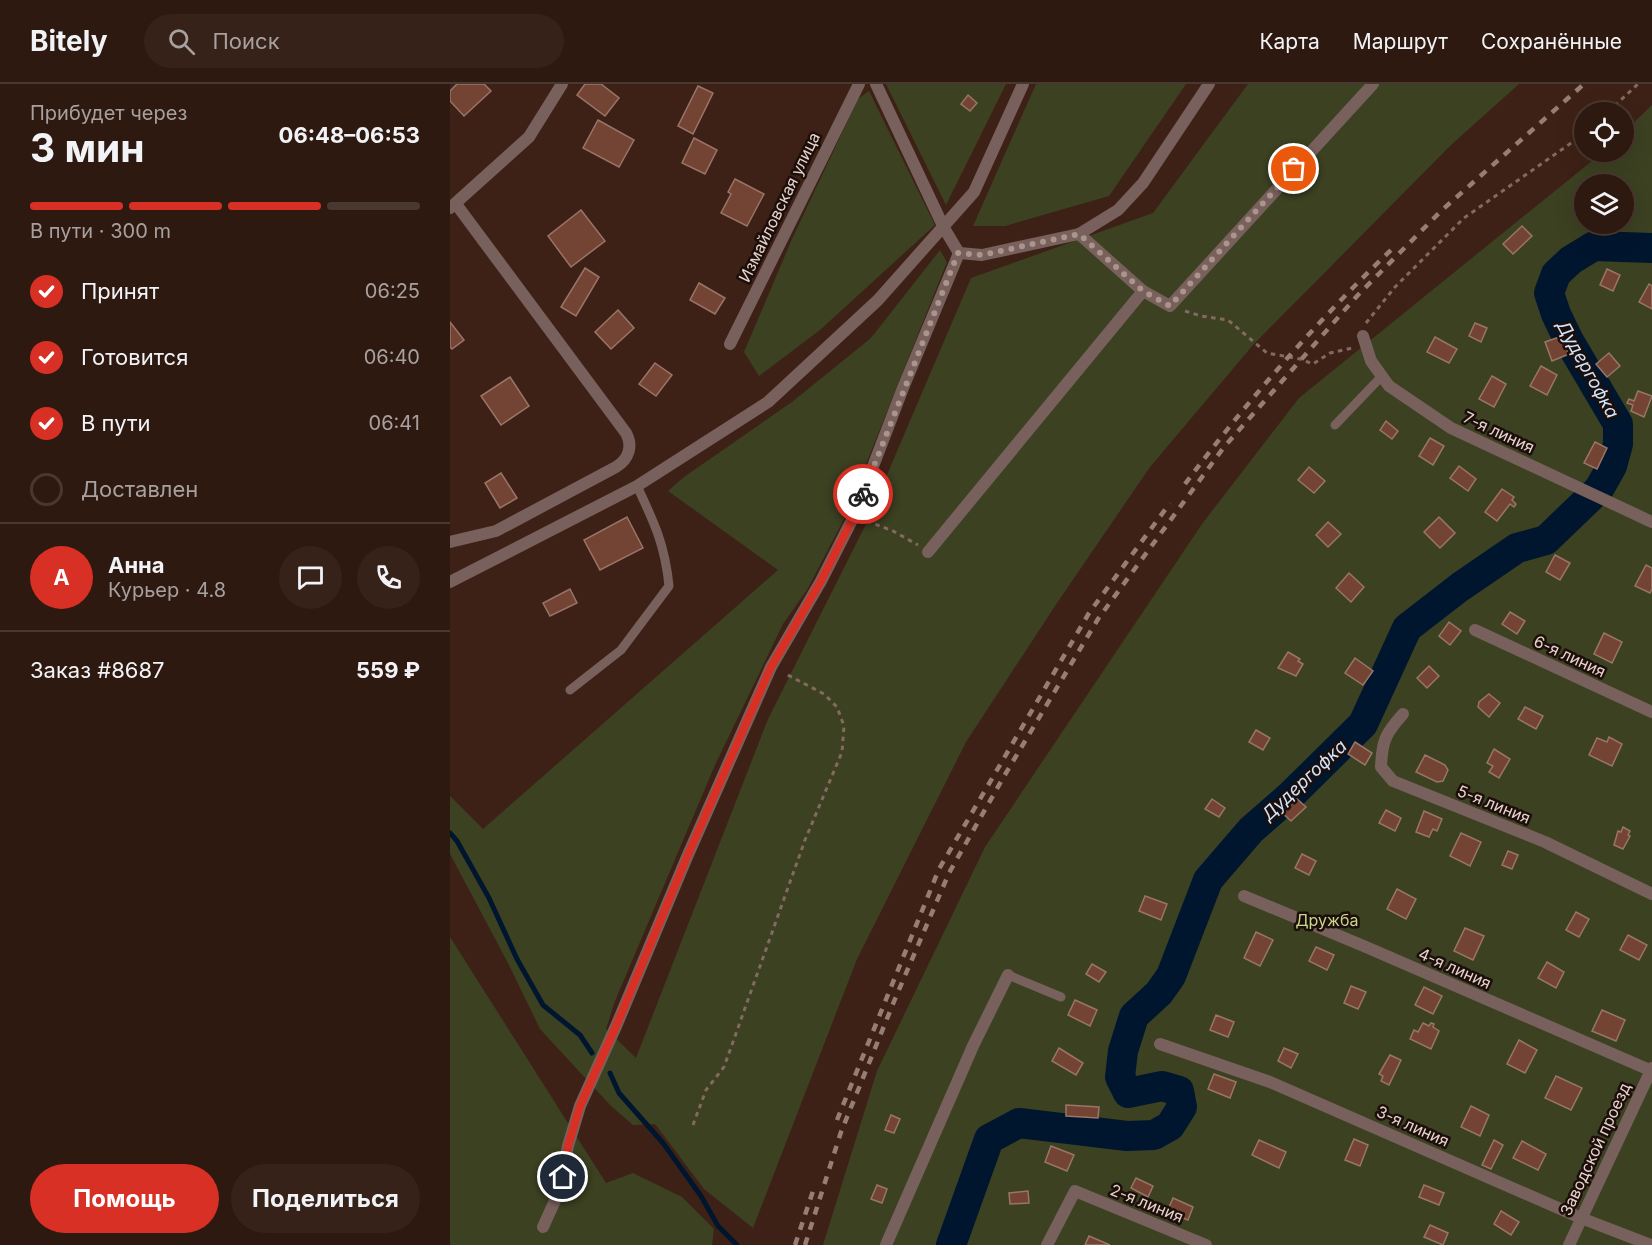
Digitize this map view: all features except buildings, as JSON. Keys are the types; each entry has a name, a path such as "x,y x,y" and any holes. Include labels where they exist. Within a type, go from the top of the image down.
{"street":[{"path":"450,542 496,531 616,467 626,459 630,443 626,432 453,206 529,138 562,84"},
{"name":"Измайловская улица","path":"730,344 859,84"},
{"path":"876,84 958,253"},
{"path":"450,582 637,486 768,402 878,300 974,192 1023,84"},
{"path":"958,253 982,255 1079,234 1118,210 1143,183 1209,84"},
{"path":"1079,234 1143,291 1170,306 1372,84"},
{"path":"543,1227 558,1194 568,1146 580,1106 771,667 821,581 854,516 958,253"},
{"path":"928,552 1143,291"},
{"name":"7-я линия","path":"1364,340 1371,361 1389,386 1450,428 1652,522"},
{"name":"6-я линия","path":"1475,630 1652,712"},
{"name":"5-я линия","path":"1403,714 1387,732 1382,752 1381,767 1393,781 1545,842 1652,894"},
{"name":"4-я линия","path":"1244,896 1652,1070"},
{"path":"886,1245 959,1077 1008,975"},
{"name":"3-я линия","path":"1160,1044 1270,1082 1581,1218 1652,1245"},
{"name":"Заводской проезд","path":"1569,1245 1652,1070"},
{"name":"2-я линия","path":"1047,1245 1075,1191 1206,1245"}],"lane":[{"path":"1335,425 1382,376"},
{"path":"570,690 621,650 669,586 667,558 657,528 637,486"},
{"path":"1008,975 1060,997"}],"path":[{"path":"1619,102 1638,84"},
{"path":"1170,306 1201,316 1228,320 1267,353 1313,364 1330,353 1364,340 1366,321 1395,287 1464,218 1574,141"},
{"path":"854,516 893,531 928,552"},
{"path":"693,1125 705,1090 724,1067 805,840 843,752 844,726 837,707 824,694 771,667"}],"green space":[{"path":"886,84 1006,84 946,205"},
{"path":"1036,84 1186,84 1109,196 1005,226 973,226"},
{"path":"1248,84 1519,84 1451,145 1253,345 1150,467 1057,603 966,742 857,959 753,1228 704,1189 655,1124 633,1125 611,1106 540,1029 450,854 450,796 483,829 778,570 668,491 684,477 792,402 871,338 940,250 947,262 844,519 807,590 783,624 715,765 615,1001 606,1029 636,1058 768,719 866,524 971,278 1153,213"},
{"path":"869,91 935,225 820,330 759,376 744,352 792,239 858,99"},
{"name":"Дружба","path":"1652,105 1652,1245 823,1245 877,1071 985,847 1202,524 1299,398 1574,175 1574,234 1634,234 1634,174 1576,174 1591,162 1634,162 1634,122"},
{"path":"450,937 606,1183 633,1173 682,1197 714,1229 712,1245 450,1245"}],"waterway":[{"name":"Дудергофка","path":"951,1245 989,1139 1019,1123 1127,1136 1154,1135 1170,1126 1182,1107 1179,1091 1162,1086 1128,1093 1120,1077 1123,1051 1134,1016 1159,993 1171,976 1208,880 1251,830 1291,795 1363,724 1407,628 1460,587 1517,548 1546,540 1599,489 1612,466 1618,444 1618,424 1569,341 1549,293 1556,274 1571,260 1594,246 1652,248"},
{"path":"450,833 457,841 489,898 517,959 543,1005 580,1035 592,1053"},
{"path":"610,1073 619,1093 663,1143 701,1196 718,1226 737,1245"}],"railway":[{"path":"805,1245 841,1132 949,873 1098,619 1224,447 1357,296 1441,211 1584,84"},
{"path":"1185,484 1284,362 1393,248"},
{"path":"837,1120 939,869 1089,613 1170,503"},
{"path":"795,1245 813,1191"}],"way so far":[{"path":"863,494 958,253 982,255 1079,234 1143,291 1170,306 1294,169"}],"route":[{"path":"563,1177 568,1146 580,1106 687,857 771,667 821,581 863,494"}]}
